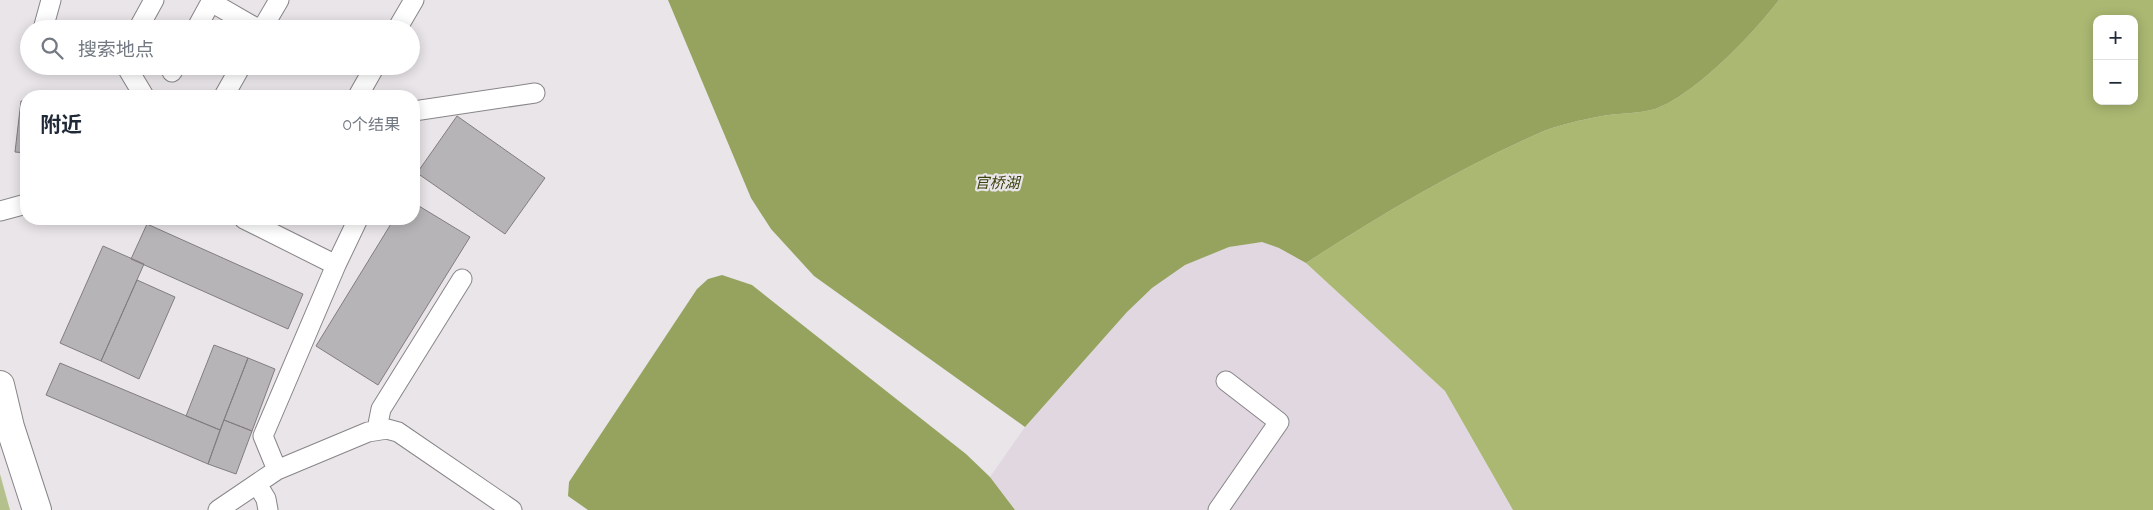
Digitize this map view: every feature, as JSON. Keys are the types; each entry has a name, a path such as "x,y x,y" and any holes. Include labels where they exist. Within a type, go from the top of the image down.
{"street":[{"path":"0,385 10,427 37,510"}],"lane":[{"path":"45,20 51,0"},
{"path":"143,20 154,0"},
{"path":"267,20 279,0"},
{"path":"402,20 414,0"},
{"path":"201,20 212,1 243,20"},
{"path":"131,75 140,90"},
{"path":"227,90 236,75"},
{"path":"361,90 370,75"},
{"path":"420,110 535,92"},
{"path":"0,211 20,206"},
{"path":"256,225 336,265"},
{"path":"277,470 263,436 336,265 355,225"},
{"path":"376,429 381,409 462,279"},
{"path":"1218,510 1279,422 1226,381"},
{"path":"218,510 277,470 376,429 398,432 512,510"},
{"path":"257,484 266,499 268,510"}],"shaded area":[{"path":"1779,0 2153,0 2153,510 1513,510 1445,391 1306,263 1419,194 1537,134 1561,125 1586,119 1649,111 1671,102 1705,77 1739,46"},
{"path":"1262,242 1279,248 1306,263 1445,391 1513,510 1015,510 990,477 1025,427 1127,312 1152,288 1185,265 1229,247"},
{"path":"0,474 10,510 0,510"}],"water":[{"name":"官桥湖","path":"668,0 1779,0 1739,46 1688,91 1671,102 1642,112 1586,119 1561,125 1537,134 1419,194 1306,263 1279,248 1262,242 1229,247 1185,265 1152,288 1127,312 1025,427 814,276 771,229 751,198"},
{"path":"722,275 752,285 966,454 990,477 1015,510 588,510 568,496 569,482 697,289 708,279"}],"building":[{"path":"20,110 20,152 15,152"},
{"path":"457,116 545,178 505,234 420,175 420,169"},
{"path":"420,207 470,237 378,385 316,346 390,225 420,225"},
{"path":"147,225 149,225 303,294 288,329 131,259"},
{"path":"103,246 144,264 101,361 60,343"},
{"path":"137,280 175,297 139,379 101,361"},
{"path":"214,345 248,358 220,430 186,416"},
{"path":"248,358 275,369 252,431 224,420"},
{"path":"60,363 220,430 208,464 46,395"},
{"path":"224,420 252,431 236,474 208,464"}]}
